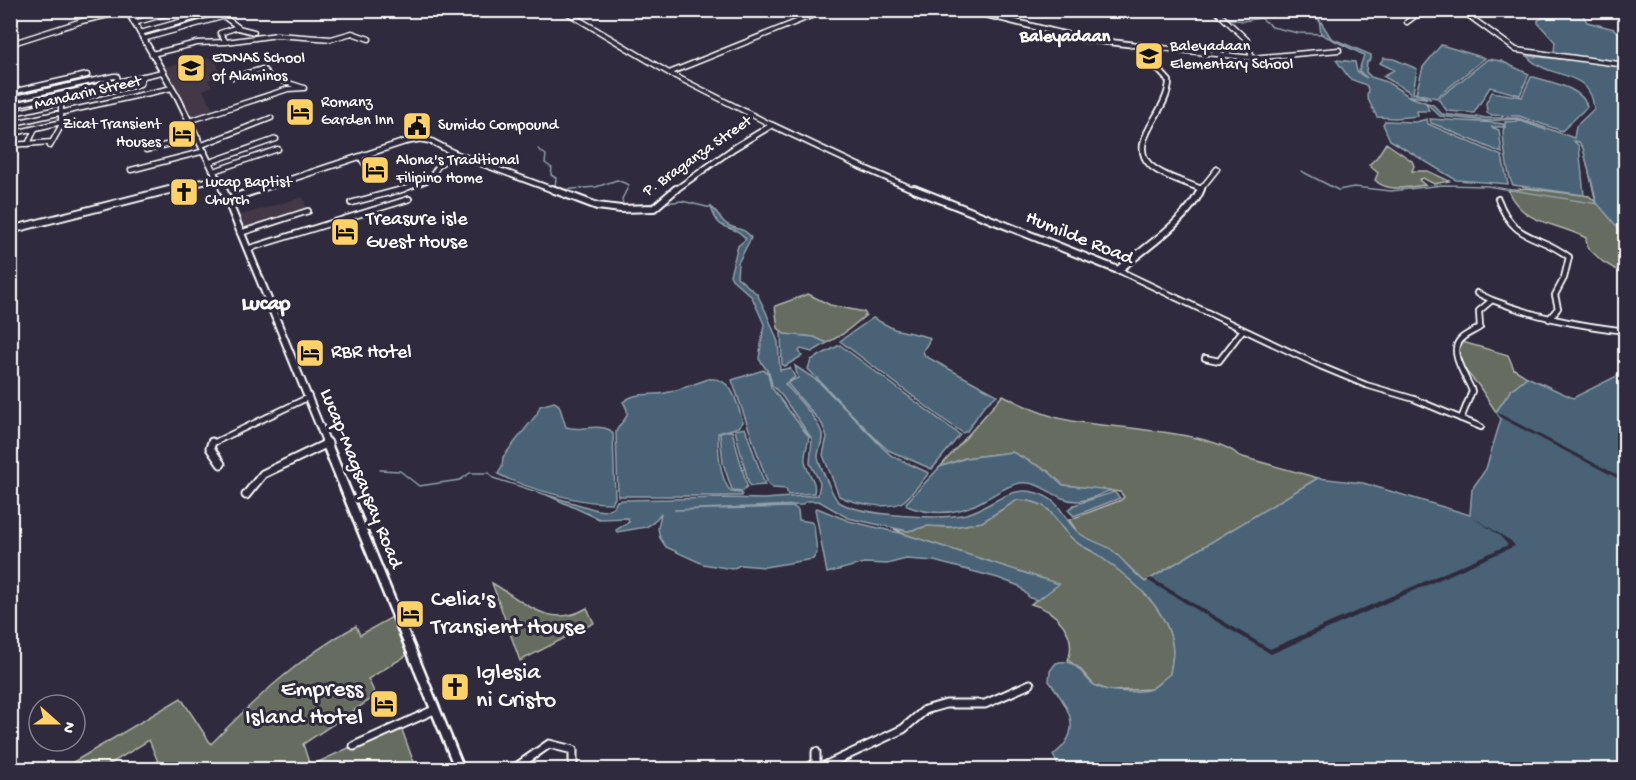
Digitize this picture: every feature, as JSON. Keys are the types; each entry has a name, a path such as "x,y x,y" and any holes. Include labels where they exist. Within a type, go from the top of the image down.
{"street":[{"path":"134,23 180,10"},
{"path":"216,10 238,28 254,32"},
{"path":"562,10 610,38"},
{"path":"669,73 826,10"},
{"path":"968,10 1083,39 1252,58 1298,52 1339,51"},
{"path":"1215,10 1247,40 1252,58"},
{"path":"1407,22 1423,10"},
{"path":"1461,10 1516,50 1626,65"},
{"path":"10,44 82,21 127,11"},
{"name":"Lucap-Magsaysay Road","path":"127,11 172,88 218,178 460,770"},
{"path":"142,36 197,17"},
{"path":"142,36 222,17"},
{"path":"226,42 220,33 238,28"},
{"path":"152,54 194,43 226,42 275,35 331,39 351,33 369,39"},
{"name":"Humilde Road","path":"610,38 669,73 872,172 982,218 1020,230 1118,270 1242,331 1346,377 1414,399 1481,427"},
{"path":"1162,48 1156,67 1169,81 1169,91 1166,105 1144,136 1144,154 1146,161 1154,168 1201,189"},
{"path":"189,121 288,89 304,88 270,77 262,69 233,77"},
{"name":"Mandarin Street","path":"12,106 162,72"},
{"path":"12,106 16,91 87,75"},
{"path":"15,98 116,75 118,82"},
{"path":"10,114 140,84 143,76"},
{"path":"72,78 72,99"},
{"name":"Mandarin Street","path":"10,124 172,88"},
{"path":"10,145 51,144 62,122 61,103"},
{"path":"131,170 203,148 271,118"},
{"path":"10,134 62,122"},
{"name":"P. Braganza Street","path":"227,200 424,138 436,142 455,154 603,207 650,209 747,139 772,125"},
{"path":"28,144 35,129"},
{"path":"146,150 198,137"},
{"path":"210,162 276,139"},
{"path":"214,171 278,148"},
{"path":"351,203 390,194 429,180 440,164 455,154"},
{"path":"360,157 372,175"},
{"path":"1118,270 1193,205 1201,189 1217,170"},
{"path":"10,230 218,178"},
{"path":"247,249 409,199"},
{"path":"1498,199 1505,218 1514,230 1546,243 1569,257 1564,278 1555,296 1558,308 1549,320"},
{"path":"240,234 308,212"},
{"path":"1477,293 1520,313 1549,320 1626,331"},
{"path":"1461,419 1472,391 1462,373 1456,348 1459,340 1480,327 1479,311 1492,300"},
{"path":"1204,358 1220,361 1242,331"},
{"path":"221,464 210,448 211,443 309,397"},
{"path":"246,495 263,474 328,443"},
{"path":"816,770 903,729 925,710 934,706 955,703 990,703 1030,684"},
{"path":"354,746 434,710"},
{"path":"512,770 549,744 573,750 573,770"},
{"path":"804,770 816,763 816,752"}],"shaded area":[{"path":"216,57 222,76 208,80 212,86 203,90 214,112 191,120 164,67"},
{"path":"303,197 308,211 244,232 238,216"}],"green space":[{"path":"1386,143 1412,161 1414,166 1412,171 1428,171 1449,181 1434,184 1423,178 1419,180 1425,185 1398,188 1380,184 1375,180 1378,173 1369,165"},
{"path":"1584,150 1625,210 1625,275 1603,262 1587,247 1586,238 1542,222 1523,211 1508,191 1526,188 1589,196 1596,202"},
{"path":"808,294 830,305 864,312 866,315 843,334 827,343 814,337 784,334 778,328 775,306"},
{"path":"1459,341 1508,355 1514,369 1527,377 1511,390 1496,412 1479,386 1459,363 1455,353"},
{"path":"1003,395 1054,417 1208,441 1239,456 1318,478 1145,582 1112,551 1079,534 1069,520 1121,500 1124,497 1120,492 1063,485 1048,471 1012,452 965,458 940,467"},
{"path":"1017,500 1030,501 1046,508 1066,533 1123,573 1157,608 1165,621 1173,654 1170,674 1152,689 1110,691 1094,685 1079,668 1068,660 1070,641 1063,624 1049,612 1031,604 1058,584 894,529 908,531 928,526 952,527 982,522"},
{"path":"492,583 527,605 549,615 574,614 587,608 594,623 520,661"},
{"path":"394,616 409,654 368,679 376,696 303,744 310,766 400,724 416,769 161,769 149,740 102,769 60,770 181,698 211,744 261,695 316,651 356,626 360,635"}],"water":[{"path":"1558,11 1582,13 1587,22 1614,29 1625,38 1625,63 1566,56 1554,51 1555,42 1538,23 1538,20"},
{"path":"1319,19 1331,38 1371,55 1371,59 1367,62 1366,72 1371,77 1387,82 1410,97 1433,105 1442,114 1477,118 1477,116 1518,118 1574,138 1576,126 1594,109 1591,96 1577,80 1546,69 1527,56 1625,65 1625,236 1597,203 1583,148 1579,142 1574,141 1579,146 1584,195 1513,185 1503,137 1504,127 1491,127 1499,130 1502,153 1431,123 1430,119 1497,123 1503,124 1505,128 1505,122 1521,121 1546,130 1516,119 1487,121 1440,116 1426,103 1429,111 1417,111 1418,116 1377,117 1367,97 1366,85 1350,79 1336,60 1355,62 1357,72 1367,78 1359,71 1364,55 1321,34"},
{"path":"1441,45 1485,58 1436,98 1416,93 1423,67"},
{"path":"1384,58 1394,59 1417,69 1413,93 1431,99 1410,96 1410,92 1383,76 1394,70 1380,63"},
{"path":"1488,59 1501,61 1529,74 1520,95 1490,87 1474,113 1447,111 1438,99"},
{"path":"1531,77 1573,90 1585,100 1587,107 1562,131 1519,116 1487,113 1486,103 1492,92 1522,97"},
{"path":"1427,119 1428,124 1502,156 1508,184 1456,180 1390,140 1383,124 1385,121 1416,122"},
{"path":"711,207 725,223 744,231 751,238 738,263 737,277 757,294 778,342 780,370 790,368 795,377 785,384 810,413 821,431 818,457 827,481 839,502 850,507 882,514 938,517 966,514 1009,494 1027,491 1037,493 1053,501 1079,533 1112,550 1145,582 1318,478 1363,483 1470,515 1472,489 1486,469 1501,419 1496,412 1511,390 1527,377 1573,398 1625,372 1625,769 1060,769 1053,755 1069,737 1071,728 1063,700 1049,681 1050,671 1056,663 1069,662 1099,688 1122,692 1138,691 1151,689 1170,674 1173,651 1165,621 1157,608 1135,584 1066,533 1052,513 1039,504 1017,500 982,522 952,527 928,526 908,531 848,518 819,501 807,501 801,505 674,510 794,507 798,510 799,520 811,522 814,525 817,553 813,559 765,567 740,565 732,569 703,564 666,547 660,538 658,528 661,513 653,523 646,527 617,532 616,530 629,522 628,518 599,519 547,495 604,511 614,507 617,501 623,500 764,499 818,495 820,483 810,463 812,439 772,385 769,373 759,359 764,324 752,297 730,275 738,246 746,239 736,231 722,226"},
{"path":"873,318 894,329 928,337 930,339 923,351 925,356 997,395 984,406 967,431 963,433 947,422 840,341"},
{"path":"781,331 784,334 814,337 827,343 812,352 801,349 799,351 802,356 785,366 782,364"},
{"path":"840,345 960,435 932,469 888,450 808,369 811,360"},
{"path":"795,366 818,381 892,456 929,473 904,501 881,506 839,496 823,455 827,437 822,424 787,383 798,378"},
{"path":"763,370 768,373 771,387 809,437 805,461 813,480 814,493 788,495 786,489 773,488 768,484 732,380"},
{"path":"708,379 723,382 733,393 743,422 739,427 718,433 719,456 724,480 731,492 742,493 742,496 618,496 616,432 627,415 623,402 633,396 671,392"},
{"path":"554,402 559,405 566,427 604,428 613,434 615,498 612,503 585,501 554,494 523,485 498,474 502,467 503,457 537,414 540,406"},
{"path":"745,428 765,485 750,486 748,481 735,430"},
{"path":"724,431 732,431 747,486 743,491 732,490 723,463 720,434"},
{"path":"1012,452 1048,471 1063,485 1111,490 1089,499 1076,501 1068,500 1035,484 1020,483 957,511 928,512 907,506 906,503 940,467 966,458"},
{"path":"1114,492 1120,498 1074,516 1068,510 1074,505"},
{"path":"815,509 849,521 904,534 1059,584 1038,600 1030,598 1019,586 998,578 934,561 906,559 887,564 864,563 827,573"}],"pier":[{"path":"1496,412 1625,479 1625,482 1501,418"},
{"path":"1468,514 1511,541 1515,546 1271,654 1147,580 1151,578 1270,649 1508,545 1499,535"}],"waterway":[{"path":"1252,10 1269,14 1304,14"},
{"path":"1306,10 1306,14 1320,20"},
{"path":"1225,18 1243,21 1261,18 1272,27 1298,33 1323,34"},
{"path":"538,149 546,155 545,163 552,168 551,175 556,178 555,187"},
{"path":"1301,171 1338,190 1354,187 1391,191 1443,185 1487,186 1598,204"},
{"path":"561,190 596,187 617,180 629,185 622,199 623,205 626,206"},
{"path":"664,203 682,201 711,208"},
{"path":"637,205 656,203"},
{"path":"380,470 400,471 419,486 460,480 470,473 489,473 493,478 547,495"}],"place":[{"name":"Baleyadaan Elementary School","path":"1149,56"},
{"name":"EDNAS School of Alaminos","path":"191,68"},
{"name":"Romanz Garden Inn","path":"300,112"},
{"name":"Sumido Compound","path":"417,126"},
{"name":"Zicat Transient Houses","path":"182,134"},
{"name":"Alona's Traditional Filipino Home","path":"375,170"},
{"name":"Lucap Baptist Church","path":"184,192"},
{"name":"Treasure isle Guest House","path":"345,232"},
{"name":"RBR Hotel","path":"310,353"},
{"name":"Celia's Transient House","path":"410,614"},
{"name":"Iglesia ni Cristo","path":"455,687"},
{"name":"Empress Island Hotel","path":"384,704"}],"district":[{"name":"Baleyadaan","path":"1065,37"},
{"name":"Lucap","path":"266,305"}]}
